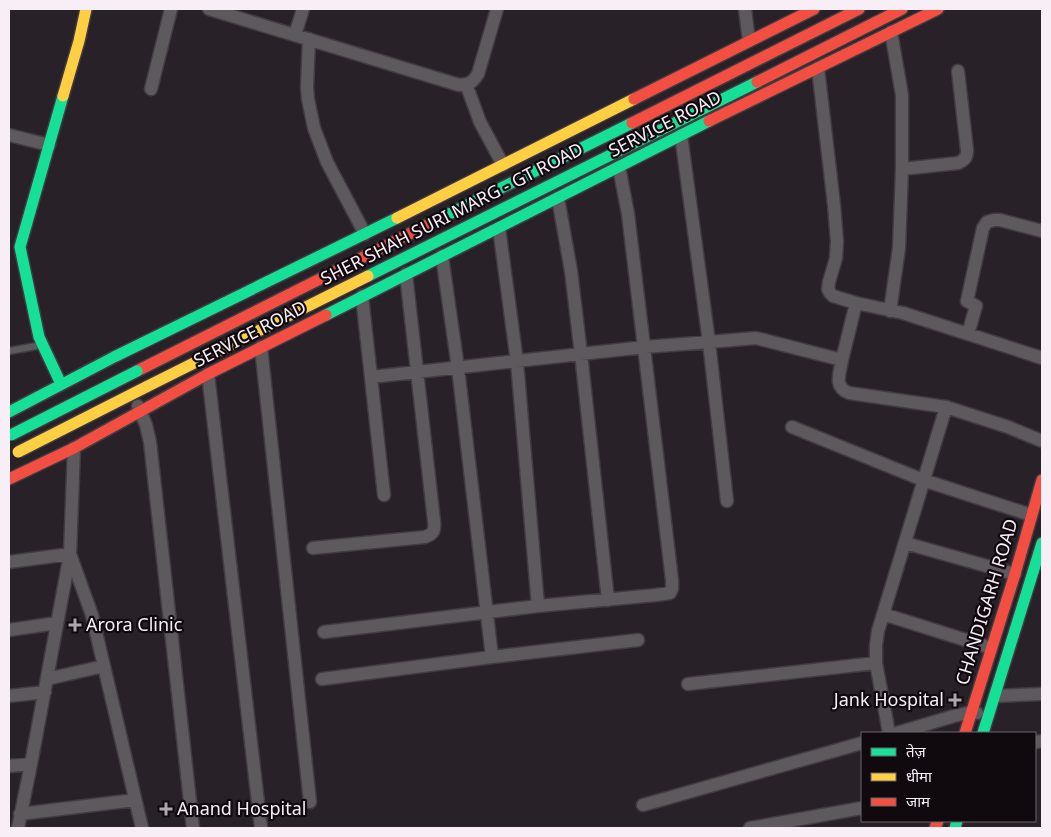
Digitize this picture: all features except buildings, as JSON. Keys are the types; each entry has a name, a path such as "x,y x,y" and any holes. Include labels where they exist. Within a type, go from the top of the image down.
{"main road":[{"path":"61,384 39,337 14,246 49,145 86,9"},
{"name":"SERVICE ROAD","path":"9,412 114,356 365,234 814,9"},
{"name":"SHER SHAH SURI MARG - GT ROAD","path":"10,436 858,9"},
{"name":"SHER SHAH SURI MARG - GT ROAD","path":"13,455 902,9"},
{"name":"SERVICE ROAD","path":"9,479 69,450 208,374 362,296 681,135 938,9"},
{"path":"42,394 35,405 32,418 35,430 42,441 52,449 69,450"},
{"path":"9,420 24,430 30,440 32,451 30,462 24,472"},
{"name":"CHANDIGARH ROAD","path":"965,732 1015,574 1042,480"},
{"name":"CHANDIGARH ROAD","path":"983,732 1042,543"}],"street":[{"path":"151,89 171,9"},
{"path":"209,9 459,85 472,82 478,74 497,9"},
{"path":"296,35 303,9"},
{"path":"745,9 749,41"},
{"path":"890,310 899,248 902,169 902,95 891,32"},
{"path":"309,39 307,87 314,128 327,162 365,234"},
{"path":"818,68 837,241 836,258 828,289 830,293 833,296 856,304 890,310 1042,358"},
{"path":"902,169 958,163 966,158 967,150 958,71"},
{"path":"466,84 480,122 503,165"},
{"path":"9,135 49,145"},
{"path":"681,135 710,342 727,501"},
{"path":"324,632 538,606 670,593 672,580 645,347 628,214 619,167"},
{"path":"558,198 571,271 608,600"},
{"path":"968,334 976,306 967,302 983,228 987,222 1000,220 1042,231"},
{"path":"499,228 516,362 538,606"},
{"path":"442,256 458,368 492,657"},
{"path":"313,548 425,537 434,532 435,527 406,274"},
{"path":"362,296 384,495"},
{"path":"856,304 839,379 839,385 844,391 946,407 1042,440"},
{"path":"371,377 645,347 756,338 842,360"},
{"path":"262,347 310,802"},
{"path":"114,356 140,410 150,442 193,828"},
{"path":"208,374 261,828"},
{"path":"889,732 876,663 878,631 946,407"},
{"path":"792,428 923,480 1031,515"},
{"path":"18,828 70,554 69,450"},
{"path":"905,544 1015,574"},
{"path":"9,562 70,554"},
{"path":"70,554 92,615 142,828"},
{"path":"883,614 991,648"},
{"path":"9,630 57,623"},
{"path":"322,679 638,640"},
{"path":"688,684 876,663"},
{"path":"47,679 104,666"},
{"path":"9,696 44,692"},
{"path":"995,696 1042,694"},
{"path":"900,732 972,712 989,714"},
{"path":"643,805 861,743"},
{"path":"9,766 31,764"},
{"path":"20,814 135,800"},
{"path":"750,828 861,808"}],"lane":[{"path":"9,351 42,345"}],"traffic: fast":[{"path":"368,276 757,82"},
{"path":"61,384 39,337 20,247 63,96"},
{"path":"326,315 709,121"},
{"path":"441,218 632,123"},
{"path":"9,412 114,357 397,218"},
{"path":"11,435 137,371"},
{"path":"983,732 1042,543"},
{"path":"955,828 957,822"}],"traffic: slow":[{"path":"63,96 86,9"},
{"path":"397,218 634,99"},
{"path":"146,387 368,276"},
{"path":"18,452 146,387"}],"traffic: jam":[{"path":"634,99 814,9"},
{"path":"632,123 859,9"},
{"path":"757,82 902,9"},
{"path":"709,121 938,9"},
{"path":"137,371 441,218"},
{"path":"9,479 74,448 208,374 326,315"},
{"path":"965,732 1015,574 1042,480"},
{"path":"935,828 938,822"}],"place":[{"name":"Arora Clinic","path":"75,625"},
{"name":"Jank Hospital","path":"955,700"},
{"name":"Anand Hospital","path":"166,809"}]}
